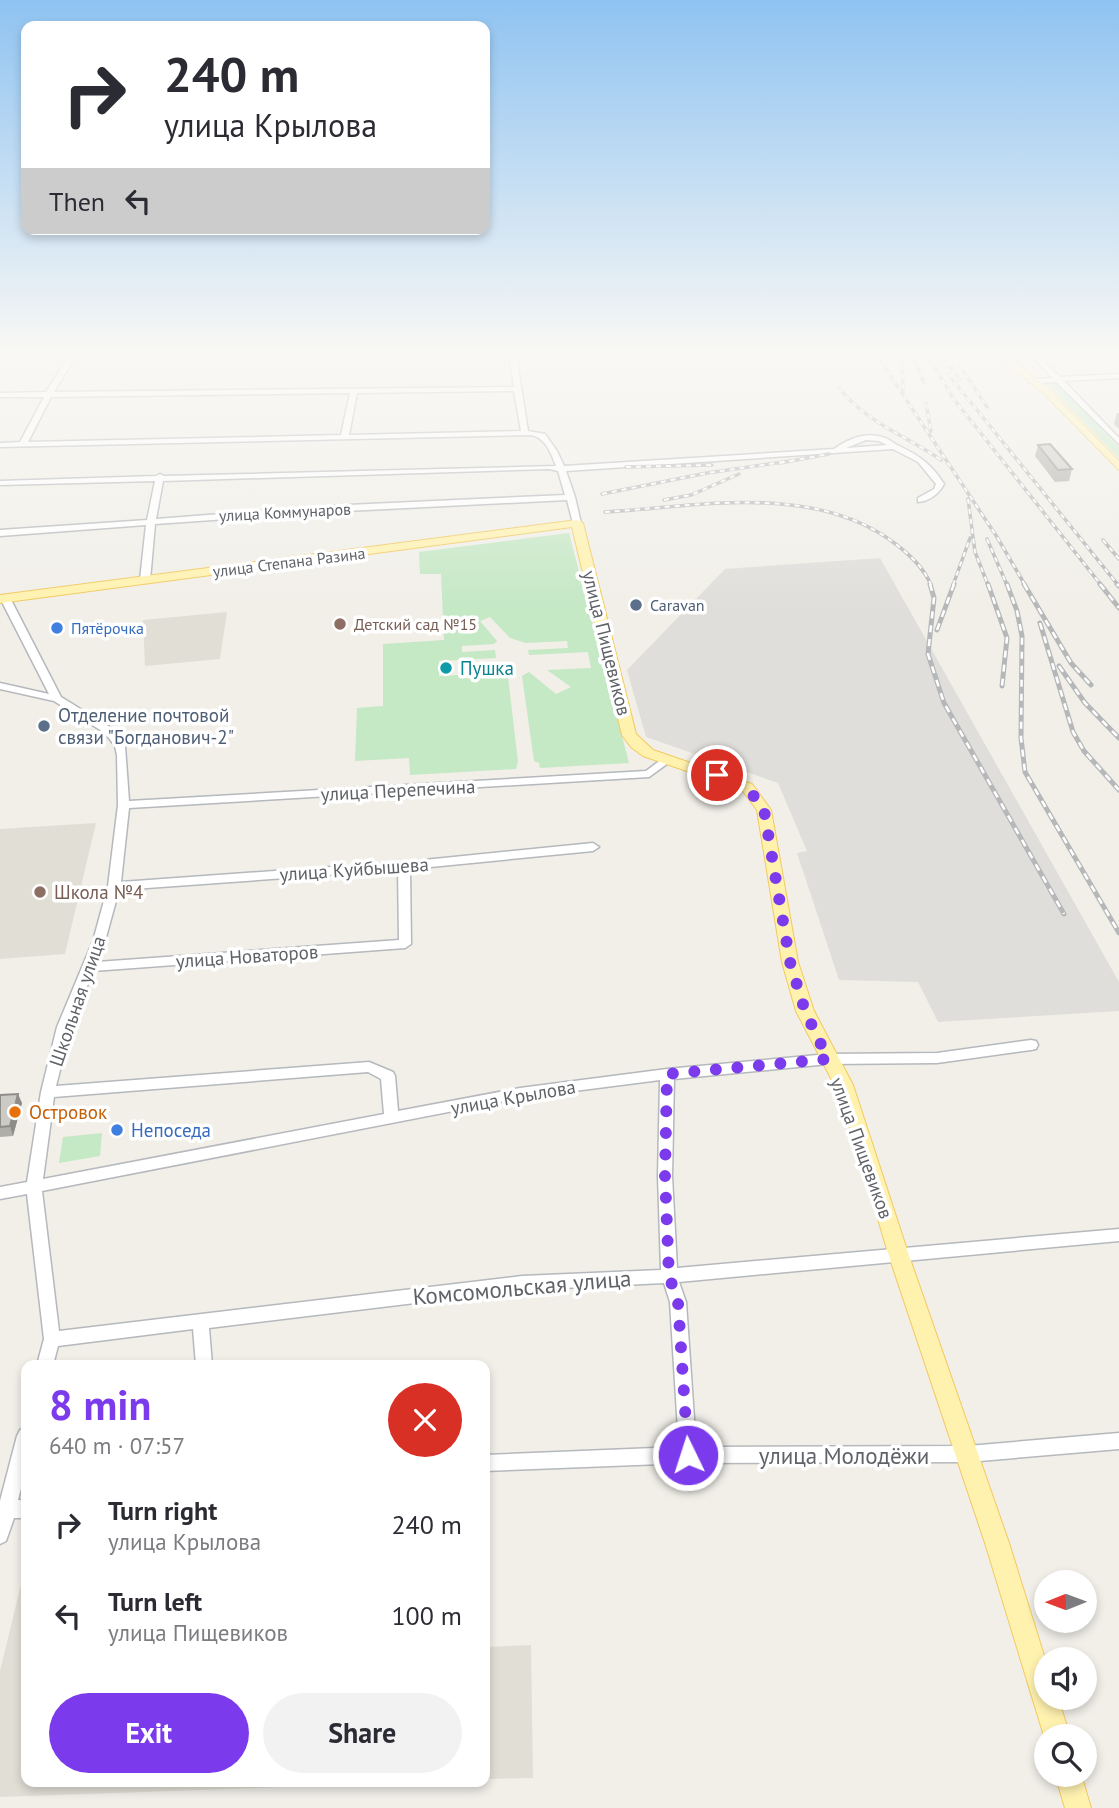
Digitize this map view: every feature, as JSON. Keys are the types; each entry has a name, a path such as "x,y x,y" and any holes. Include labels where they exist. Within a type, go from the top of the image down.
{"main road":[{"path":"1092,438 1119,467"},
{"name":"улица Степана Разина","path":"3,598 577,523"},
{"name":"улица Пищевиков","path":"577,523 629,735 636,744 666,761 717,775 747,787 764,810 790,962 805,1011 844,1086 898,1254 968,1454 1053,1724"},
{"path":"1071,1787 1077,1808"}],"street":[{"path":"23,444 26,438"},
{"path":"0,444 249,438"},
{"path":"544,438 549,442 562,469"},
{"path":"0,483 549,467 562,469 894,447 922,461 940,484 937,490 921,500"},
{"name":"улица Пищевиков","path":"562,469 577,523"},
{"path":"145,580 151,521 160,477"},
{"name":"улица Коммунаров","path":"0,533 151,521 571,497"},
{"path":"3,598 57,699"},
{"path":"0,686 57,699"},
{"name":"Школьная улица","path":"46,1360 52,1339 34,1186 48,1092 64,1027 90,967 114,886 124,805 122,755 116,739 109,731 57,699"},
{"name":"улица Перепечина","path":"124,805 649,774 666,761"},
{"name":"улица Куйбышева","path":"114,886 404,865 593,847"},
{"name":"улица Новаторов","path":"90,967 405,944 404,865"},
{"name":"улица Крылова","path":"0,1193 520,1093 667,1074 828,1059 937,1058 1031,1045"},
{"path":"48,1092 369,1067 388,1076 391,1118"},
{"path":"667,1074 665,1176 669,1276 678,1302 688,1455"},
{"name":"Комсомольская улица","path":"52,1339 522,1283 669,1276 1119,1235"},
{"path":"200,1322 204,1360"},
{"name":"улица Молодёжи","path":"490,1463 688,1455 968,1454 1119,1441"},
{"path":"0,1535 21,1455"},
{"path":"7,1509 21,1509"}],"shaded area":[{"path":"880,558 1119,982 1119,1011 938,1022 918,982 839,980 797,853 807,851 778,783 646,737 627,670 725,569"},
{"path":"227,612 220,659 145,666 143,620"},
{"name":"Школа №4","path":"96,823 65,954 0,959 0,829"},
{"path":"21,1585 21,1787 283,1787 0,1797 0,1671"},
{"path":"531,1645 533,1778 490,1779 490,1647"}],"green space":[{"path":"1100,438 1111,438 1119,447 1119,458"},
{"path":"569,533 629,763 540,768 539,763 534,761 522,676 529,672 556,694 571,687 547,670 591,668 588,652 529,655 528,650 568,648 567,641 526,643 510,638 490,617 480,621 497,641 494,644 462,646 462,652 495,650 496,658 439,661 439,676 499,673 508,677 518,762 516,769 410,775 409,758 355,761 357,708 383,706 383,644 444,640 441,574 420,574 419,552"},
{"path":"102,1133 100,1156 59,1163 63,1137"}],"building":[{"path":"1050,444 1072,469 1058,470 1038,445"},
{"path":"18,1094 10,1126 0,1127 0,1095"}],"railway":[{"path":"906,438 941,460"},
{"path":"932,438 997,537 1025,585"},
{"path":"985,438 1101,585"},
{"path":"1000,438 1118,585"},
{"path":"780,463 829,454"},
{"path":"602,494 707,473 790,461"},
{"path":"626,467 712,465"},
{"path":"664,500 691,495 739,474"},
{"path":"968,499 975,552 988,585"},
{"path":"605,512 718,503 794,505 831,512 865,525 897,545 917,563 931,585"},
{"path":"953,585 970,538"},
{"path":"987,539 1007,585"},
{"path":"1103,540 1119,559"},
{"path":"930,584 934,598 928,654 944,703 1064,914"},
{"path":"937,630 954,584"},
{"path":"988,584 1007,638 1002,686"},
{"path":"1007,584 1017,611 1022,636 1021,738 1025,772 1119,933"},
{"path":"1024,584 1071,663 1091,685"},
{"path":"1100,584 1119,608"},
{"path":"1040,623 1073,732 1084,751 1119,790"},
{"path":"1059,666 1085,703 1119,738"}],"place":[{"name":"Caravan","path":"636,605"},
{"name":"Детский сад №15","path":"340,624"},
{"name":"Пятёрочка","path":"57,628"},
{"name":"Пушка","path":"446,668"},
{"name":"Отделение почтовой связи \"Богданович-2\"","path":"44,726"},
{"name":"Школа №4","path":"40,892"},
{"name":"Островок","path":"15,1112"},
{"name":"Непоседа","path":"117,1130"}],"route":[{"path":"688,1455 678,1302 669,1276 665,1176 667,1074 828,1059 805,1011 790,962 764,810 747,787 717,775"}]}
